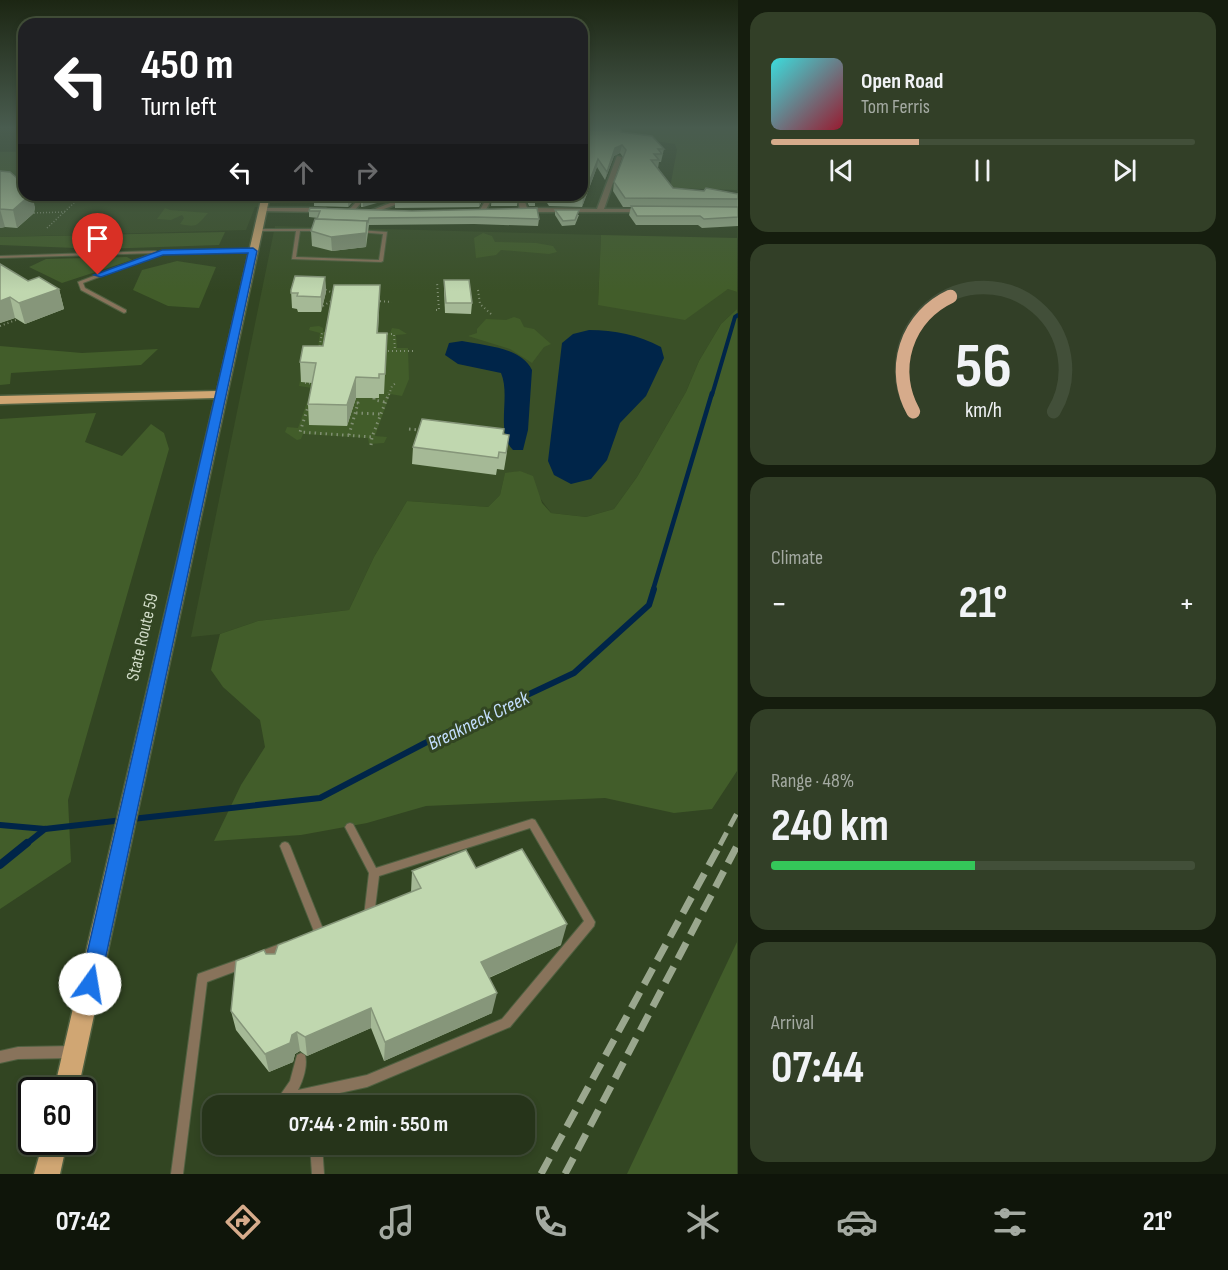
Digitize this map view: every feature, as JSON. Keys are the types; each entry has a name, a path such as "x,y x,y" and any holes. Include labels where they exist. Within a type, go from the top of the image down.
{"main road":[{"name":"State Route 59","path":"69,1077 264,201"},
{"path":"0,400 221,394"},
{"path":"48,1174 52,1155"}],"street":[{"path":"600,210 610,182"},
{"path":"351,211 360,201"},
{"path":"373,211 399,201"},
{"path":"474,210 487,210 489,201"},
{"path":"522,201 524,210"},
{"path":"262,209 331,210"},
{"path":"341,210 399,212"},
{"path":"515,210 658,211"}],"lane":[{"path":"258,230 334,230"},
{"path":"298,230 294,258 381,261 385,233 353,231"},
{"path":"0,257 253,251"},
{"path":"124,311 83,289 80,282 162,252"},
{"path":"326,1095 367,1081 506,1023 590,922 532,823 374,873"},
{"path":"350,827 374,873 369,916 359,920"},
{"path":"177,1174 202,978 315,937 285,846"},
{"path":"270,953 274,968"},
{"path":"0,1058 18,1053 75,1052"},
{"path":"287,1095 295,1084 301,1059"},
{"path":"317,1155 318,1174"}],"path":[{"path":"47,228 75,202"},
{"path":"25,212 65,212"},
{"path":"436,310 439,310 440,299 437,282"},
{"path":"313,288 322,288 340,297 323,306"},
{"path":"478,290 480,304 491,314"},
{"path":"371,301 392,302"},
{"path":"0,326 16,320"},
{"path":"319,354 322,333 331,333"},
{"path":"383,334 394,334 395,351"},
{"path":"377,351 413,351"},
{"path":"305,382 317,384 317,388 314,389"},
{"path":"371,444 392,386 396,382"},
{"path":"374,398 374,400 386,402"},
{"path":"310,399 300,432 372,437"},
{"path":"349,435 358,403 355,403"},
{"path":"350,412 381,414"},
{"path":"305,416 315,416"},
{"path":"409,429 429,431"}],"shaded area":[{"path":"0,182 18,182 18,201 264,201 263,207 255,207 246,230 0,237"},
{"path":"671,182 737,182 737,190 670,188"},
{"path":"165,208 208,213 197,224 186,225 180,224 184,218 182,215 171,220 157,219"},
{"path":"275,226 601,235 598,305 729,289 737,292 737,309 721,324 699,361 686,392 637,477 614,509 586,517 551,513 520,471 505,474 500,495 488,507 407,501 374,557 349,610 258,621 220,634 191,637"},
{"path":"225,232 219,245 101,249 0,245 0,237"},
{"path":"483,233 492,236 495,242 536,243 553,246 557,252 549,254 501,250 496,255 476,258 474,238"},
{"path":"601,235 737,238 737,292 728,289 685,320 598,305"},
{"path":"127,257 132,260 62,283 29,267 46,259"},
{"path":"177,261 216,267 199,308 168,306 133,290 142,270"},
{"path":"737,309 737,771 712,809 674,813 605,798 426,806 367,823 301,835 214,841 241,785 265,747 260,720 223,687 211,670 220,634 258,621 349,610 374,557 407,501 488,507 500,495 505,473 520,471 533,476 542,503 551,513 586,517 614,509 637,477 686,392 699,361 721,324"},
{"path":"514,317 520,319 524,327 534,329 551,344 544,347 532,363 510,349 468,336 477,333 477,329 486,319 506,320"},
{"path":"310,327 323,328 323,332 390,333 392,328 407,334 396,335 397,348 408,348 409,379 402,396 390,394 375,436 387,437 384,443 369,444 368,438 303,434 301,439 297,440 285,432 287,427 298,428 312,388 299,386 303,364 316,362 320,333 309,330"},
{"path":"0,346 82,353 158,349 141,365 11,373 10,384 0,385"},
{"path":"96,413 85,442 122,456 151,424 164,433 169,449 68,800 71,862 0,909 0,419"},
{"path":"737,942 737,1174 627,1174"}],"water":[{"path":"589,330 617,332 644,339 661,347 664,358 646,396 620,423 607,460 591,479 571,484 554,475 548,461 562,343 573,334"},
{"path":"462,341 511,352 527,362 532,370 528,430 523,450 513,450 505,434 505,392 501,373 458,364 445,355 449,343"}],"building":[{"path":"0,182 18,182 18,201 23,201 13,210 0,209"},
{"path":"614,182 668,182 673,188 704,191 706,188 738,194 738,199 625,198"},
{"path":"631,206 738,207 738,217 704,219 700,216 637,216"},
{"path":"310,208 412,211 537,208 539,219 369,218 368,222 317,219 320,211 309,211"},
{"path":"555,210 579,210 575,220 563,221"},
{"path":"315,219 367,221 366,233 331,237 311,231"},
{"path":"0,264 28,281 39,277 59,289 19,303 10,297 0,301"},
{"path":"295,276 325,277 321,297 297,296 298,293 291,293"},
{"path":"444,280 469,280 472,303 446,303"},
{"path":"334,285 380,285 377,333 387,333 385,374 379,374 379,378 356,377 347,405 308,404 316,363 300,362 303,346 323,346"},
{"path":"422,419 504,429 503,434 509,435 506,453 499,452 498,458 413,447"},
{"path":"522,849 567,924 481,962 497,993 385,1042 371,1008 305,1037 297,1032 292,1035 290,1043 265,1054 231,1011 236,961 264,950 266,954 275,954 278,945 421,888 412,871 466,850 476,868"}],"waterway":[{"name":"Breakneck Creek","path":"712,395 735,317 738,315"},
{"name":"Breakneck Creek","path":"653,590 712,393"},
{"name":"Breakneck Creek","path":"132,819 320,798 425,743 574,673 649,605 654,589"},
{"name":"Breakneck Creek","path":"45,829 123,820"},
{"path":"0,825 45,829"},
{"name":"Breakneck Creek","path":"25,845 45,829"},
{"name":"Breakneck Creek","path":"0,865 27,843"}],"railway":[{"path":"720,845 738,811"},
{"path":"541,1174 721,843"},
{"path":"565,1174 738,844"}],"route":[{"path":"90,984 253,251 162,252 98,275"}]}
